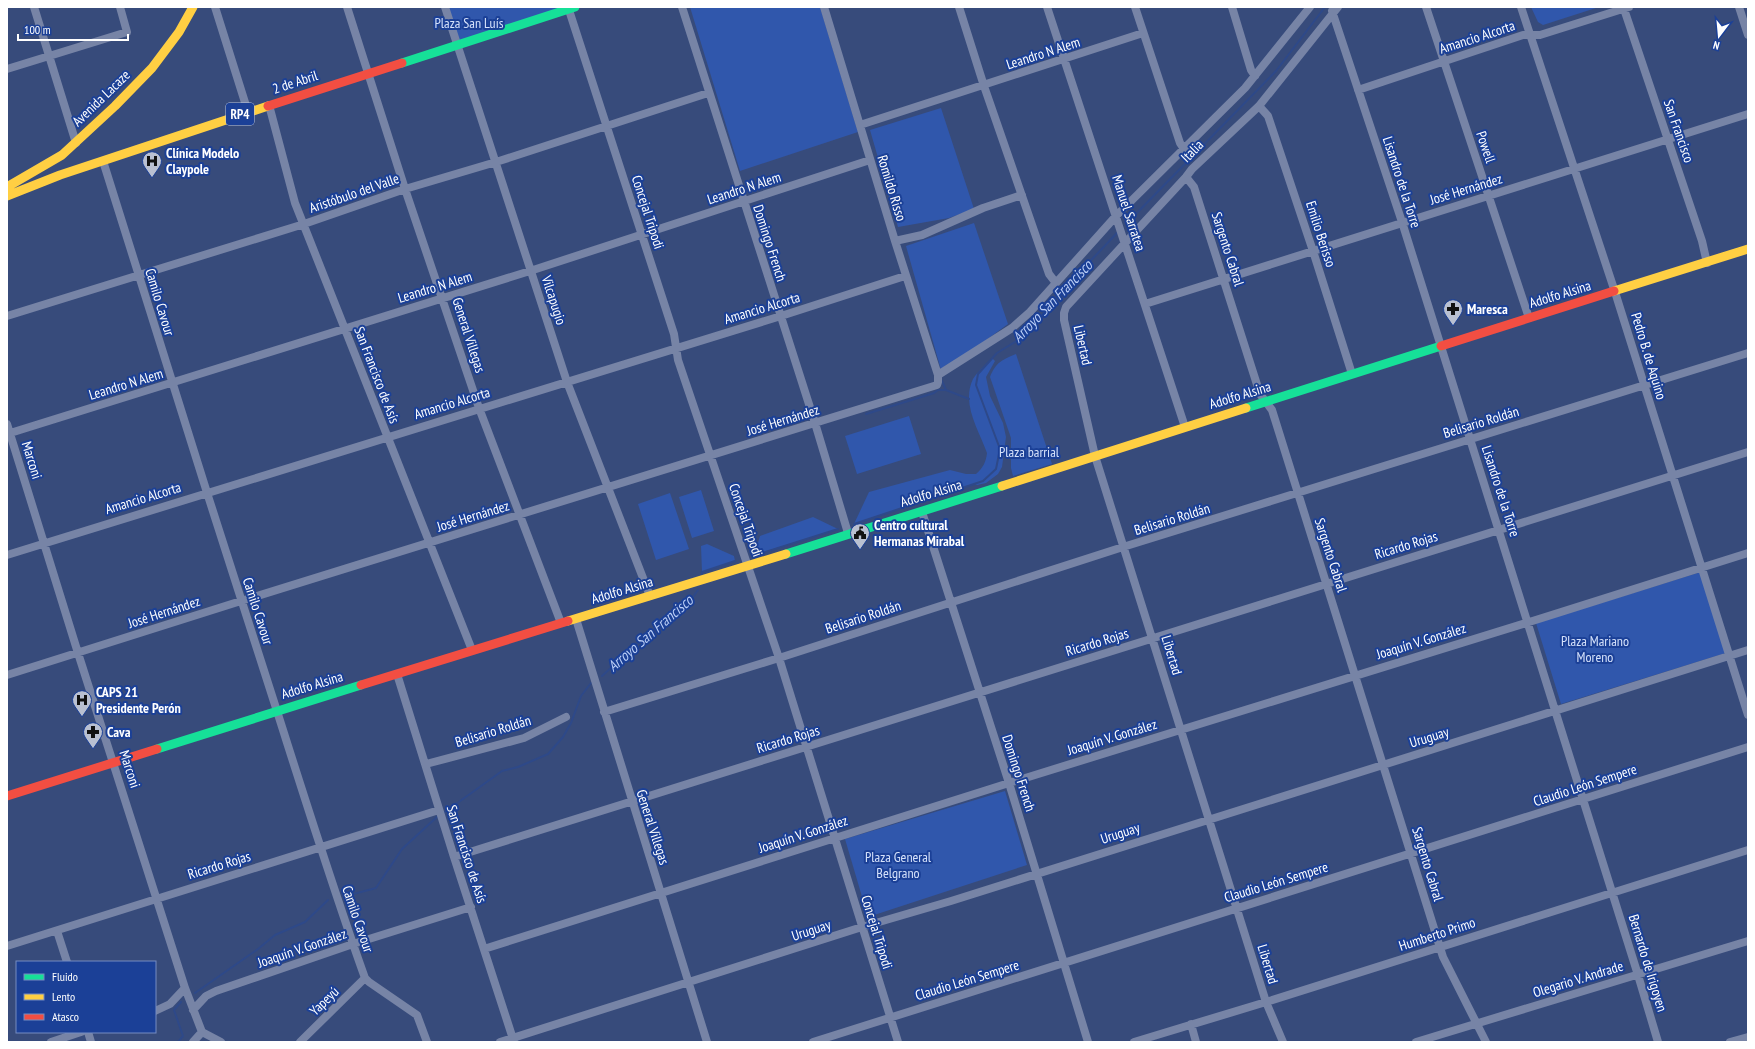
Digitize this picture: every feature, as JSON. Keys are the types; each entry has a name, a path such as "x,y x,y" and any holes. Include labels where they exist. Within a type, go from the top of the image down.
{"street":[{"path":"34,7 76,143"},
{"path":"7,69 127,32 120,7"},
{"name":"Avenida Lacaze","path":"7,187 49,163 76,143 115,106 152,68 179,32 193,7"},
{"path":"216,7 248,112"},
{"name":"General Villegas","path":"347,7 405,189 479,408 561,623"},
{"name":"Vilcapugio","path":"445,7 567,382 650,596"},
{"name":"Domingo French","path":"682,7 708,93 815,423 848,533"},
{"name":"Romildo Risso","path":"824,7 905,276 938,375"},
{"path":"959,7 984,86 1048,274 1056,283"},
{"name":"Manuel Sarratea","path":"1047,7 1185,427"},
{"path":"1135,7 1180,143 1184,149"},
{"path":"1232,7 1251,70 1255,76"},
{"name":"Italia","path":"938,375 1022,320 1117,218 1245,88 1310,7"},
{"name":"Italia","path":"1064,313 1066,307 1126,244 1192,169 1259,106 1331,9 1338,7"},
{"name":"Powell","path":"1426,7 1529,318"},
{"name":"Pedro B. de Aquino","path":"1521,7 1576,168 1748,715"},
{"path":"1739,7 1748,35"},
{"name":"2 de Abril","path":"7,196 25,188 269,105 571,8"},
{"name":"Concejal Tripodi","path":"571,8 641,234 674,334 678,360 778,658 898,1042"},
{"name":"Amancio Alcorta","path":"1358,90 1523,36 1540,35 1626,8"},
{"name":"San Francisco","path":"1626,8 1702,241 1707,263"},
{"name":"Lisandro de la Torre","path":"1331,9 1402,222 1613,892"},
{"name":"Leandro N Alem","path":"860,125 984,86 1143,33"},
{"name":"Aristóbulo del Valle","path":"7,316 138,274 304,224 405,189 496,162 708,93"},
{"name":"San Francisco de Asís","path":"269,105 289,184 387,437 472,650"},
{"name":"Emilio Berisso","path":"1259,106 1268,116 1352,374"},
{"name":"José Hernández","path":"1145,304 1748,114"},
{"name":"Leandro N Alem","path":"9,434 530,271 870,160"},
{"name":"Camilo Cavour","path":"103,161 206,492 320,847 353,944 366,978 369,982 417,1015 427,1042"},
{"name":"Sargento Cabral","path":"1186,177 1194,187 1260,394 1272,410 1297,494 1440,946 1447,965 1486,1042"},
{"path":"895,241 922,235 983,208 1022,195"},
{"name":"Adolfo Alsina","path":"7,796 848,533 922,512 1185,427 1748,249"},
{"name":"Amancio Alcorta","path":"7,555 44,542 781,316 905,276"},
{"name":"Libertad","path":"1064,313 1064,320 1095,456 1153,638 1180,730 1210,818 1266,1002 1283,1042"},
{"name":"Belisario Roldán","path":"604,712 778,658 1123,547 1748,353"},
{"name":"José Hernández","path":"7,675 710,455 932,388 938,382 938,375"},
{"name":"Marconi","path":"7,424 156,899 185,988 202,1032"},
{"name":"Ricardo Rojas","path":"454,857 1748,452"},
{"name":"Domingo French","path":"922,512 1009,783 1088,1042"},
{"name":"Joaquín V. González","path":"484,949 1009,783 1748,553"},
{"name":"General Villegas","path":"576,619 631,801 662,893 707,1042"},
{"name":"Uruguay","path":"500,1042 513,1040 862,927 1748,650"},
{"name":"San Francisco de Asís","path":"397,674 513,1040"},
{"name":"Belisario Roldán","path":"426,764 524,738 566,717"},
{"name":"Claudio León Sempere","path":"813,1042 1748,747"},
{"name":"Ricardo Rojas","path":"7,946 320,847 440,813"},
{"name":"Humberto Primo","path":"1134,1042 1266,1002 1748,850"},
{"name":"Bernardo de Irigoyen","path":"1613,892 1658,1042"},
{"name":"Joaquín V. González","path":"193,1010 206,996 216,991 353,944 471,908"},
{"path":"57,931 67,961"},
{"name":"Olegario V. Andrade","path":"1416,1042 1748,941"},
{"name":"Yapeyú","path":"300,1042 366,978"},
{"path":"156,1010 170,1004 185,988"},
{"path":"1191,1024 1196,1042"},
{"path":"193,1042 202,1032 221,1042"},
{"path":"51,1042 78,1033"},
{"path":"1730,1042 1748,1037"}],"green space":[{"name":"Plaza San Luís","path":"445,7 568,7 457,44"},
{"path":"690,7 820,7 858,132 740,171"},
{"path":"1531,7 1599,7 1543,25 1538,22"},
{"path":"941,108 974,209 949,218 898,227 870,130"},
{"path":"974,223 1008,324 955,363 946,365 941,370 906,246"},
{"name":"Plaza barrial","path":"1016,354 1052,464 1013,476 1011,468 1011,438 990,377 1000,362"},
{"path":"992,358 995,361 986,377 990,396 1003,423 1006,437 1002,467 998,474 986,483 975,484 854,524 869,492 950,470 966,474 976,474 981,469 985,462 987,453 972,417 969,398 973,379"},
{"path":"909,416 921,454 857,474 845,436"},
{"path":"701,490 714,531 692,538 679,497"},
{"path":"670,493 689,549 656,560 638,504"},
{"path":"813,517 838,529 754,555 760,536"},
{"path":"707,544 734,556 735,561 702,572 701,546"},
{"name":"Plaza Mariano Moreno","path":"1701,572 1726,653 1561,704 1536,623"},
{"name":"Plaza General Belgrano","path":"1005,791 1027,865 868,917 845,839"}],"waterway":[{"name":"Arroyo San Francisco","path":"1128,222 1276,71 1325,7"},
{"name":"Arroyo San Francisco","path":"854,524 983,481 996,469 1000,449 976,385 978,374 997,353 1018,340 1045,312 1058,295 1117,233"},
{"path":"942,381 946,390 969,399"},
{"path":"866,414 934,393 938,390 946,390"},
{"name":"Arroyo San Francisco","path":"762,553 838,529"},
{"name":"Arroyo San Francisco","path":"702,574 702,572 735,561"},
{"name":"Arroyo San Francisco","path":"602,676 647,635 690,601 698,590"},
{"name":"Arroyo San Francisco","path":"442,814 502,771 518,767 548,754 563,737 571,723 581,696 591,683"},
{"name":"Arroyo San Francisco","path":"346,896 376,888 402,849 438,816"},
{"name":"Arroyo San Francisco","path":"195,993 258,949 275,935 305,922 328,900"},
{"name":"Arroyo San Francisco","path":"178,1042 183,1036 174,1010 181,1002"}],"traffic: fast":[{"path":"402,63 575,7"},
{"path":"1246,408 1441,346"},
{"path":"786,554 1002,486"},
{"path":"157,749 361,685"}],"traffic: slow":[{"path":"7,187 62,155 115,106 152,68 179,32 193,7"},
{"path":"7,196 60,175 268,106"},
{"path":"1614,291 1748,249"},
{"path":"1002,486 1246,408"},
{"path":"568,621 786,554"}],"traffic: jam":[{"path":"268,106 402,63"},
{"path":"1441,346 1614,291"},
{"path":"361,685 568,621"},
{"path":"7,796 157,749"}],"place":[{"name":"Clínica Modelo Claypole","path":"152,178"},
{"name":"Maresca","path":"1453,326"},
{"name":"Centro cultural Hermanas Mirabal","path":"860,550"},
{"name":"CAPS 21 Presidente Perón","path":"82,717"},
{"name":"Cava","path":"93,749"}]}
